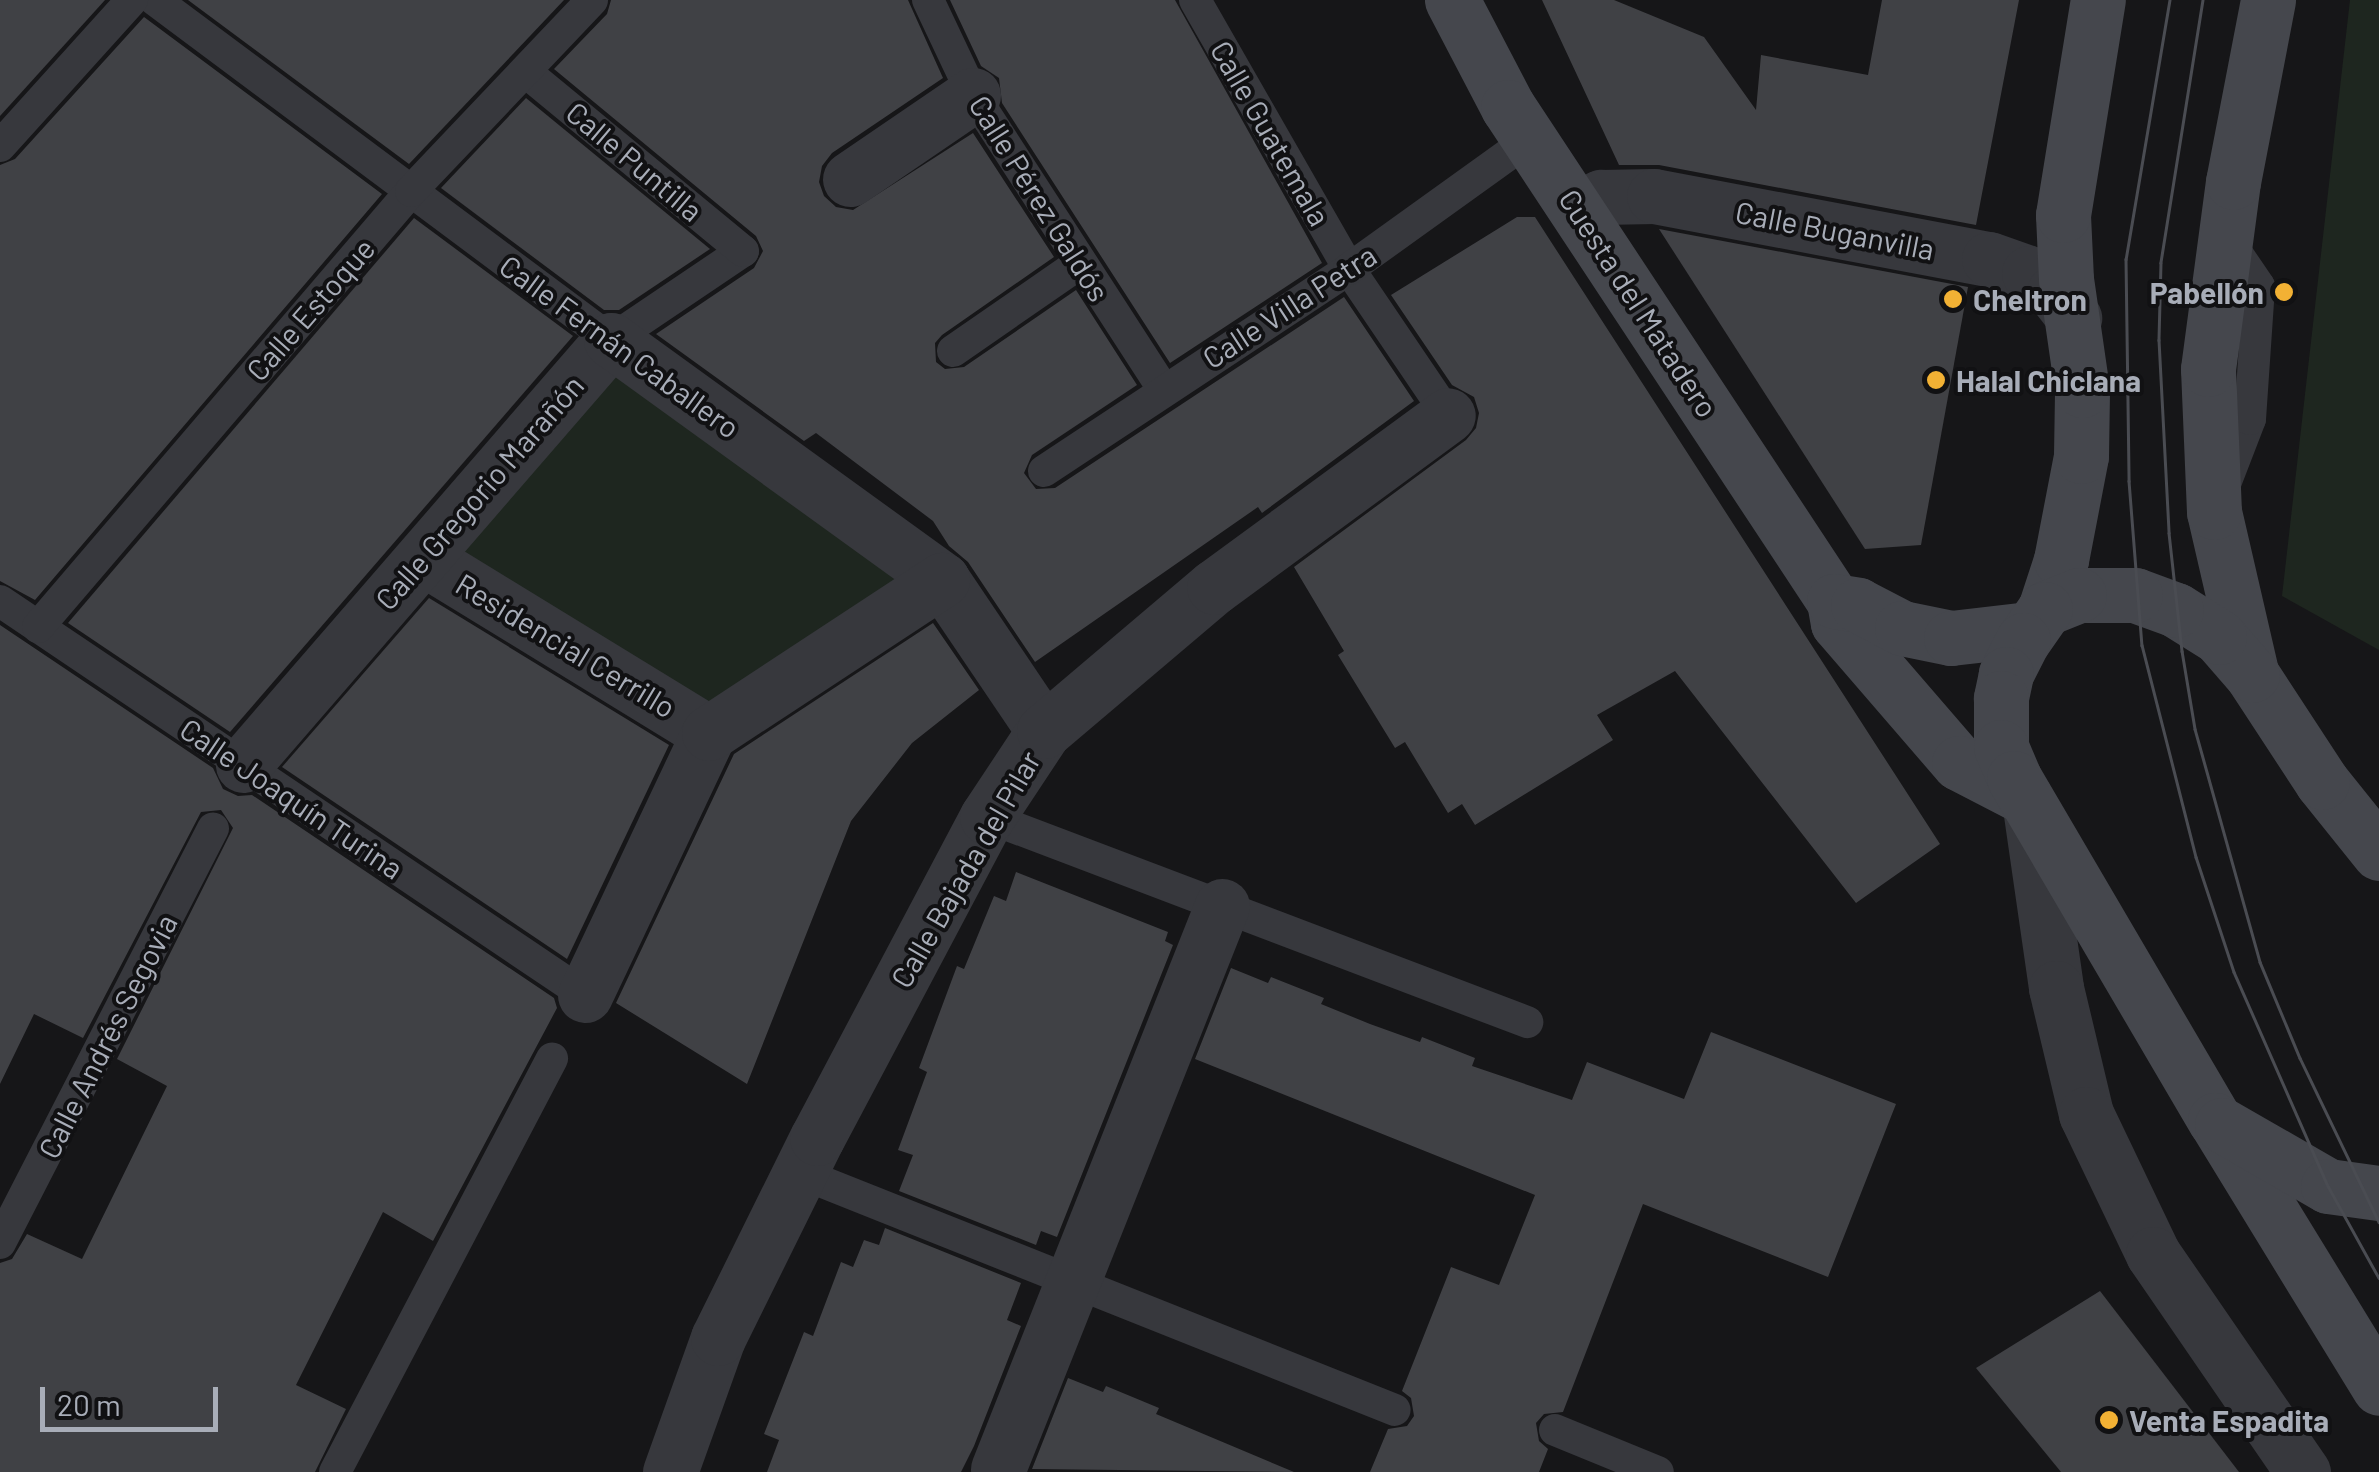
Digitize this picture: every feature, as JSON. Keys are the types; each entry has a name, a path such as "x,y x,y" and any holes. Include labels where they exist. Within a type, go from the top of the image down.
{"main road":[{"name":"Cuesta del Matadero","path":"1452,0 1508,107 1834,601 1838,623 1959,763 2028,802"},
{"path":"2098,0 2063,216 2066,278 2082,390 2081,456 2061,560 2037,619 2006,674 2001,747 2028,802 2215,1120 2379,1388"},
{"path":"2252,675 2214,512 2208,369 2224,236 2268,0"},
{"path":"1834,601 1858,605 1902,628 1950,638 2037,619 2079,595 2105,591 2136,595 2176,610 2219,637 2252,675 2322,782 2378,850"},
{"path":"2215,1120 2304,1176 2354,1192 2379,1193"}],"street":[{"path":"850,179 973,95"},
{"name":"Calle Buganvilla","path":"1577,209 1601,197 1654,196 1990,260 2029,273 2054,292 2074,318"},
{"name":"Calle Gregorio Marañón","path":"244,765 611,340"},
{"name":"Calle Fernán Caballero","path":"611,340 942,580 1044,731"},
{"name":"Calle Bajada del Pilar","path":"670,1472 718,1338 800,1173 987,817 1044,731 1214,587 1448,415"},
{"name":"Residencial Cerrillo","path":"423,558 709,732"},
{"path":"584,995 709,732 942,580"},
{"path":"2028,802 2056,988 2086,1114 2153,1254 2303,1472"},
{"path":"998,1469 1222,906"}],"lane":[{"path":"0,146 132,0"},
{"name":"Calle Fernán Caballero","path":"154,0 611,340"},
{"name":"Calle Estoque","path":"38,627 411,192 592,0"},
{"name":"Calle Pérez Galdós","path":"928,0 973,95 1162,389"},
{"name":"Calle Guatemala","path":"1194,0 1349,269 1448,415"},
{"name":"Calle Puntilla","path":"526,72 743,251"},
{"name":"Calle Villa Petra","path":"1044,471 1162,389 1349,269 1530,138"},
{"name":"Calle Gregorio Marañón","path":"611,340 743,251"},
{"path":"953,351 1080,264"},
{"name":"Calle Joaquín Turina","path":"0,601 584,995"},
{"path":"987,817 1527,1022"},
{"name":"Calle Andrés Segovia","path":"0,1243 213,828"},
{"path":"335,1472 552,1059"},
{"path":"800,1173 1395,1410"},
{"path":"1556,1430 1658,1472"}],"shaded area":[{"path":"2350,0 2379,0 2379,650 2282,596"},
{"path":"610,367 908,572 710,703 456,555"}],"building":[{"path":"0,0 105,0 0,116"},
{"path":"188,0 564,0 409,164"},
{"path":"611,0 908,0 943,78 832,153 822,166 819,182 824,196 836,207 853,210 973,133 1054,257 942,335 935,343 936,362 945,369 964,367 1076,290 1137,385 1032,455 1024,473 1036,489 1055,488 1344,297 1414,401 1262,513 1258,507 1035,662 968,562 949,546 933,521 816,433 804,441 656,334 754,268 763,251 756,236 554,69 607,14"},
{"path":"950,0 1175,0 1322,263 1170,363 1002,103 999,78 981,66"},
{"path":"1542,0 1614,0 1704,37 1756,110 1761,55 1868,75 1882,0 2019,0 1976,225 1659,165 1619,165"},
{"path":"144,17 382,194 35,600 0,581 0,165 15,159"},
{"path":"526,98 710,249 619,310 604,310 441,188"},
{"path":"1517,217 1535,217 1940,844 1856,903 1675,671 1597,715 1613,740 1475,825 1462,804 1448,813 1405,742 1395,748 1338,655 1344,651 1294,567 1466,440 1476,428 1479,413 1474,397 1452,385 1391,295"},
{"path":"414,218 573,336 230,732 68,623"},
{"path":"1659,229 1968,287 1921,545 1865,549"},
{"path":"429,598 669,745 567,959 282,767"},
{"path":"933,623 979,690 912,743 851,821 747,1084 616,1003 734,754"},
{"path":"0,625 213,768 223,789 238,796 252,795 554,998 557,1008 433,1241 383,1212 296,1385 346,1409 315,1472 0,1472 0,1263 12,1259 27,1234 82,1259 167,1086 117,1059 233,828 221,810 201,812 83,1038 34,1014 0,1084"},
{"path":"1016,872 1168,932 1165,941 1173,945 1057,1237 1041,1231 1036,1245 899,1191 913,1155 898,1150 927,1072 919,1068 957,966 964,969 994,896 1006,901"},
{"path":"1231,968 1268,983 1271,977 1324,998 1321,1004 1370,1024 1420,1042 1422,1037 1475,1058 1472,1066 1572,1100 1587,1062 1684,1099 1711,1032 1896,1104 1828,1277 1643,1204 1563,1412 1544,1414 1536,1423 1539,1441 1548,1449 1539,1472 1370,1472 1388,1429 1407,1426 1414,1416 1411,1398 1402,1391 1451,1267 1499,1285 1535,1195 1195,1059"},
{"path":"885,1228 1021,1283 1007,1320 1021,1326 974,1446 961,1472 767,1472 779,1440 764,1434 804,1332 813,1336 841,1262 853,1267 864,1240 879,1245"},
{"name":"Venta Espadita","path":"2100,1291 2239,1472 2061,1472 1976,1368"},
{"path":"1068,1378 1103,1392 1106,1386 1159,1408 1156,1414 1294,1472 1032,1469"}],"tram line":[{"path":"2170,0 2126,259 2129,481 2142,645 2196,857 2234,972 2328,1186 2379,1278"},
{"path":"2203,0 2161,263 2159,340 2169,533 2182,651 2195,729 2260,962 2300,1058 2379,1222"}],"place":[{"name":"Pabellón","path":"2284,292"},
{"name":"Cheltron","path":"1953,299"},
{"name":"Halal Chiclana","path":"1936,380"},
{"name":"Venta Espadita","path":"2109,1420"}]}
